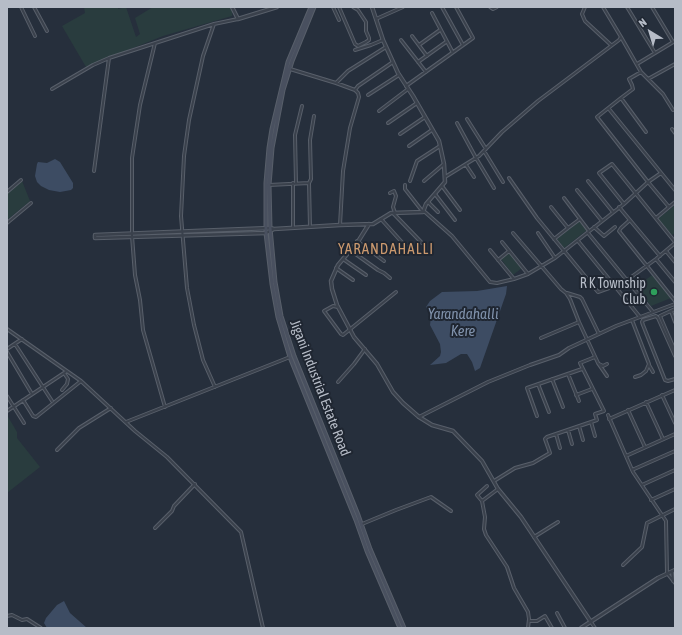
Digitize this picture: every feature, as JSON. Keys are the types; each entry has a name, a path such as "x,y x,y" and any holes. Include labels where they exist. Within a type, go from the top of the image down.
{"main road":[{"name":"Jigani Industrial Estate Road","path":"311,7 288,62 272,129 266,183 272,284 278,318 292,357 367,551 400,628"},
{"name":"Jigani Industrial Estate Road","path":"268,230 272,148 283,90 292,61 314,7"},
{"name":"Jigani Industrial Estate Road","path":"292,357 370,549 404,628"}],"street":[{"path":"22,7 35,36"},
{"path":"34,7 46,31"},
{"path":"232,7 238,19"},
{"path":"52,89 93,65 110,58 214,24 238,19 277,7"},
{"path":"333,7 339,20"},
{"path":"339,7 355,44 358,46 369,40 369,38 366,31 366,22 358,10 353,7"},
{"path":"372,7 383,40 399,75 433,129 440,146 444,164 445,182 428,202 423,212"},
{"path":"376,19 403,7"},
{"path":"442,7 463,45"},
{"path":"406,86 473,38 456,7"},
{"path":"490,7 493,9 497,7"},
{"path":"585,7 582,14 585,20 611,45"},
{"path":"603,7 641,72 663,94 673,110"},
{"path":"627,7 655,53"},
{"path":"637,64 674,42 652,7"},
{"path":"432,13 452,52"},
{"path":"214,24 203,56 189,120 184,156 182,233 187,288 194,325 203,360 214,387"},
{"path":"419,45 440,30"},
{"path":"412,36 427,56"},
{"path":"445,177 476,158 502,132 538,101 621,37"},
{"path":"355,50 371,46 383,40"},
{"path":"400,40 426,72"},
{"path":"418,62 446,42"},
{"path":"154,43 140,105 132,158 132,235 134,275 140,300 143,330 165,407"},
{"path":"336,83 348,71 386,47"},
{"path":"94,171 110,58"},
{"path":"355,90 358,86 393,62"},
{"path":"648,79 675,64"},
{"path":"290,69 336,83 355,90 358,93 359,97 350,128 343,171 340,225"},
{"path":"641,72 629,79 633,89 597,117 669,207"},
{"path":"368,95 399,75"},
{"path":"379,110 408,89"},
{"path":"621,98 646,132"},
{"path":"388,123 417,103"},
{"path":"293,228 295,135 302,106"},
{"path":"609,109 675,190"},
{"path":"310,227 310,140 314,116"},
{"path":"400,134 426,117"},
{"path":"467,119 503,182"},
{"path":"457,123 494,188"},
{"path":"409,146 433,129"},
{"path":"672,129 675,132"},
{"path":"410,181 417,161 440,146"},
{"path":"424,181 444,164"},
{"path":"509,178 529,208 597,292 628,281 675,243 612,164 599,174 624,204"},
{"path":"466,165 474,177"},
{"path":"405,185 405,189 423,212 425,212 452,236 490,282 497,283 514,279 542,267 578,241 624,204 648,182 661,173"},
{"path":"8,191 22,180"},
{"path":"588,181 613,212"},
{"path":"269,185 309,183"},
{"path":"442,186 460,210"},
{"path":"577,190 602,221"},
{"path":"390,193 394,191 396,196 393,207 394,213 422,243"},
{"path":"435,194 455,220"},
{"path":"564,198 589,232 653,312"},
{"path":"428,202 438,212"},
{"path":"656,218 675,202"},
{"path":"7,223 31,203"},
{"path":"551,207 568,228"},
{"path":"619,207 660,256"},
{"path":"95,236 268,230 374,224 394,213 423,212"},
{"path":"381,219 409,250"},
{"path":"554,239 580,219"},
{"path":"630,220 619,231 675,301"},
{"path":"369,224 357,242 336,268 331,282 338,307 354,337 377,364 393,392 403,403 419,417 432,425 453,431 482,461 498,489 521,518 595,628"},
{"path":"594,227 604,236 616,226"},
{"path":"513,233 570,299 595,357 608,376"},
{"path":"538,233 555,258"},
{"path":"672,238 675,235"},
{"path":"578,241 640,317"},
{"path":"357,242 384,261"},
{"path":"502,242 528,274"},
{"path":"350,250 378,270 384,272 390,278"},
{"path":"490,250 514,279"},
{"path":"498,260 509,251"},
{"path":"666,251 675,262"},
{"path":"343,259 366,275"},
{"path":"656,259 675,282"},
{"path":"336,268 353,280"},
{"path":"338,307 331,307 324,311 341,334 346,334 396,292"},
{"path":"566,293 582,299 599,334"},
{"path":"419,417 488,382 559,355 568,348 587,339 649,313 675,304"},
{"path":"675,309 660,316 675,351"},
{"path":"671,311 675,322"},
{"path":"649,313 651,318"},
{"path":"644,315 646,319"},
{"path":"675,356 658,318 656,316 642,322 665,380 668,381 675,379"},
{"path":"632,320 653,372"},
{"path":"541,338 579,322"},
{"path":"8,330 63,370 67,371 81,381 167,457 241,532 263,628"},
{"path":"7,349 22,339"},
{"path":"15,344 52,401"},
{"path":"338,382 365,349"},
{"path":"7,352 32,394"},
{"path":"126,422 292,357"},
{"path":"494,481 515,468 534,463 550,453 545,438 597,420 595,414 604,411 580,363 595,357"},
{"path":"598,363 603,366 607,364"},
{"path":"634,377 641,375 646,371 649,364"},
{"path":"538,416 527,388 582,369"},
{"path":"8,411 67,371"},
{"path":"62,390 68,379 64,373"},
{"path":"568,374 579,401"},
{"path":"552,379 562,407"},
{"path":"23,400 33,416 36,417 81,381"},
{"path":"538,384 548,412"},
{"path":"576,395 592,389"},
{"path":"609,419 675,390"},
{"path":"662,395 675,424"},
{"path":"7,396 24,423"},
{"path":"646,402 663,439"},
{"path":"57,450 79,428 111,408"},
{"path":"628,410 645,447"},
{"path":"608,416 632,470 666,521 667,573 674,582"},
{"path":"591,422 595,436"},
{"path":"579,426 583,440"},
{"path":"568,430 572,444"},
{"path":"556,434 560,448"},
{"path":"626,456 675,434"},
{"path":"632,470 675,451"},
{"path":"642,485 675,470"},
{"path":"156,528 195,484"},
{"path":"487,486 477,495 482,501 486,535 507,567 514,588 528,612 528,628"},
{"path":"482,501 498,489"},
{"path":"652,500 675,489"},
{"path":"361,525 377,517 431,497 451,512"},
{"path":"622,565 642,547 647,523 675,509"},
{"path":"534,537 558,522"},
{"path":"581,628 673,570 674,582"},
{"path":"556,613 565,628"},
{"path":"7,616 12,615 22,620 27,619 41,628"},
{"path":"529,621 537,621 545,616 552,628"}],"shaded area":[{"path":"84,7 118,7 118,9 126,7 136,37 140,34 135,18 153,7 230,7 232,16 163,36 86,67 62,26 85,13"},
{"path":"22,181 30,201 7,220 7,194"},
{"path":"675,205 675,233 672,235 658,219"},
{"path":"579,221 587,230 564,248 557,239"},
{"path":"509,252 522,268 513,275 501,259"},
{"name":"R K Township Club","path":"652,275 671,298 651,306 636,287"},
{"path":"7,415 17,432 17,438 40,467 7,493"}],"water":[{"path":"55,159 60,162 73,183 73,188 71,190 60,192 49,190 37,182 35,176 38,162 47,163"},
{"name":"Yarandahalli Kere","path":"507,286 506,294 480,368 475,371 467,354 461,354 446,363 430,365 440,356 441,352 440,344 430,325 431,317 426,307 430,301 442,292 477,291"},
{"path":"64,601 70,613 87,628 47,628 44,623 46,618 57,605"}],"place":[{"name":"R K Township Club","path":"654,292"}],"district":[{"name":"YARANDAHALLI","path":"386,249"}]}
